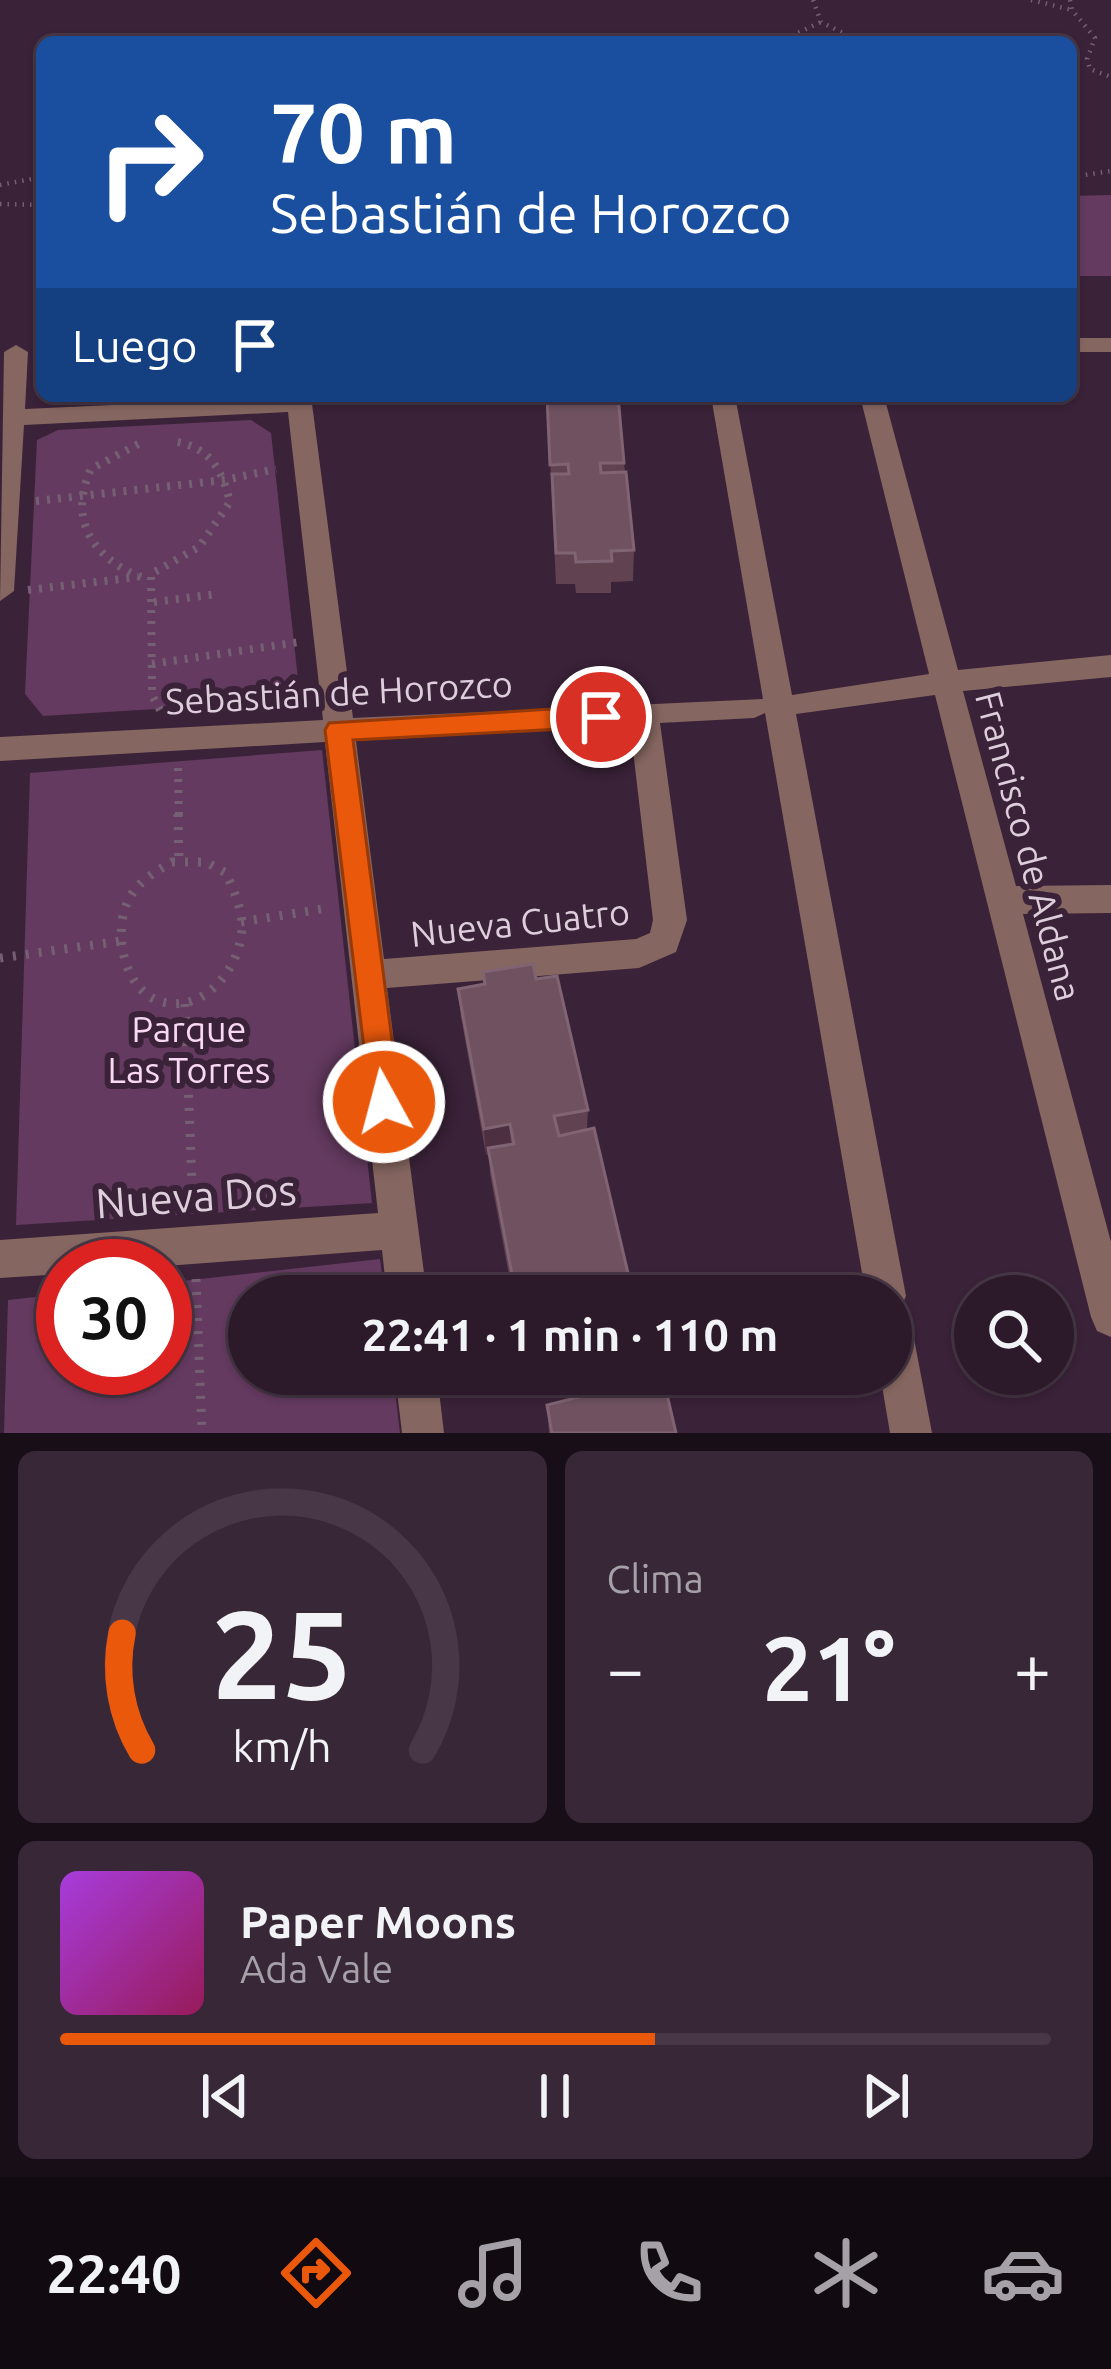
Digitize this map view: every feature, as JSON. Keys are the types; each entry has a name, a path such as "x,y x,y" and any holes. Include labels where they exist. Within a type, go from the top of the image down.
{"street":[{"path":"1077,345 1111,345"},
{"path":"6,578 6,417 16,352"},
{"path":"6,417 271,402"},
{"path":"299,402 404,1275"},
{"path":"724,402 882,1275"},
{"name":"Francisco de Aldana","path":"874,402 1003,900 1095,1187 1111,1317"},
{"path":"799,704 946,682 1111,666"},
{"name":"Sebastián de Horozco","path":"0,749 754,706"},
{"name":"Nueva Cuatro","path":"369,975 639,952 664,942 670,920 644,715"},
{"path":"1003,900 1111,899"},
{"name":"Nueva Dos","path":"0,1258 399,1230"},
{"path":"419,1395 424,1433"},
{"path":"904,1395 911,1433"}],"path":[{"path":"813,0 821,22 849,36"},
{"path":"1031,0 1072,10"},
{"path":"1070,0 1072,10 1095,38 1087,59 1090,69 1111,77"},
{"path":"791,36 821,22"},
{"path":"1077,176 1111,171"},
{"path":"0,184 36,178"},
{"path":"0,204 36,205"},
{"path":"146,440 147,411"},
{"path":"6,578 146,575 184,560 219,527 230,502 211,455 195,443 146,440 91,469 81,496 82,528 115,570 146,575"},
{"path":"6,505 224,480 307,461"},
{"path":"146,575 154,602 152,695 177,739 179,862"},
{"path":"154,602 217,594"},
{"path":"152,664 329,638"},
{"path":"179,862 206,862 226,873 241,922 230,967 205,996 185,1004 152,1001 132,984 122,958 122,941 128,896 145,878 179,862"},
{"path":"241,922 360,903"},
{"path":"0,958 122,941"}],"green space":[{"path":"1111,195 1111,276 1077,276 1077,196"},
{"path":"251,420 271,433 298,679 270,702 43,716 25,694 37,440 58,430"},
{"name":"Parque Las Torres","path":"322,750 372,1203 16,1225 30,773"},
{"path":"380,1259 382,1275 237,1275"},
{"path":"228,1276 228,1395 395,1395 400,1433 4,1433 8,1300 36,1297 36,1395 192,1395 192,1280"}],"building":[{"path":"547,402 619,402 624,463 600,463 601,473 626,472 634,550 611,551 612,561 576,562 575,553 556,553 552,474 569,474 568,464 550,465"},
{"path":"533,964 536,979 557,976 588,1110 554,1116 559,1136 594,1128 628,1275 512,1275 488,1148 514,1144 510,1124 484,1129 458,989 485,984 483,972"},
{"path":"667,1395 676,1433 552,1433 547,1405 579,1397"}],"route":[{"path":"384,1102 338,730 601,717"}]}
